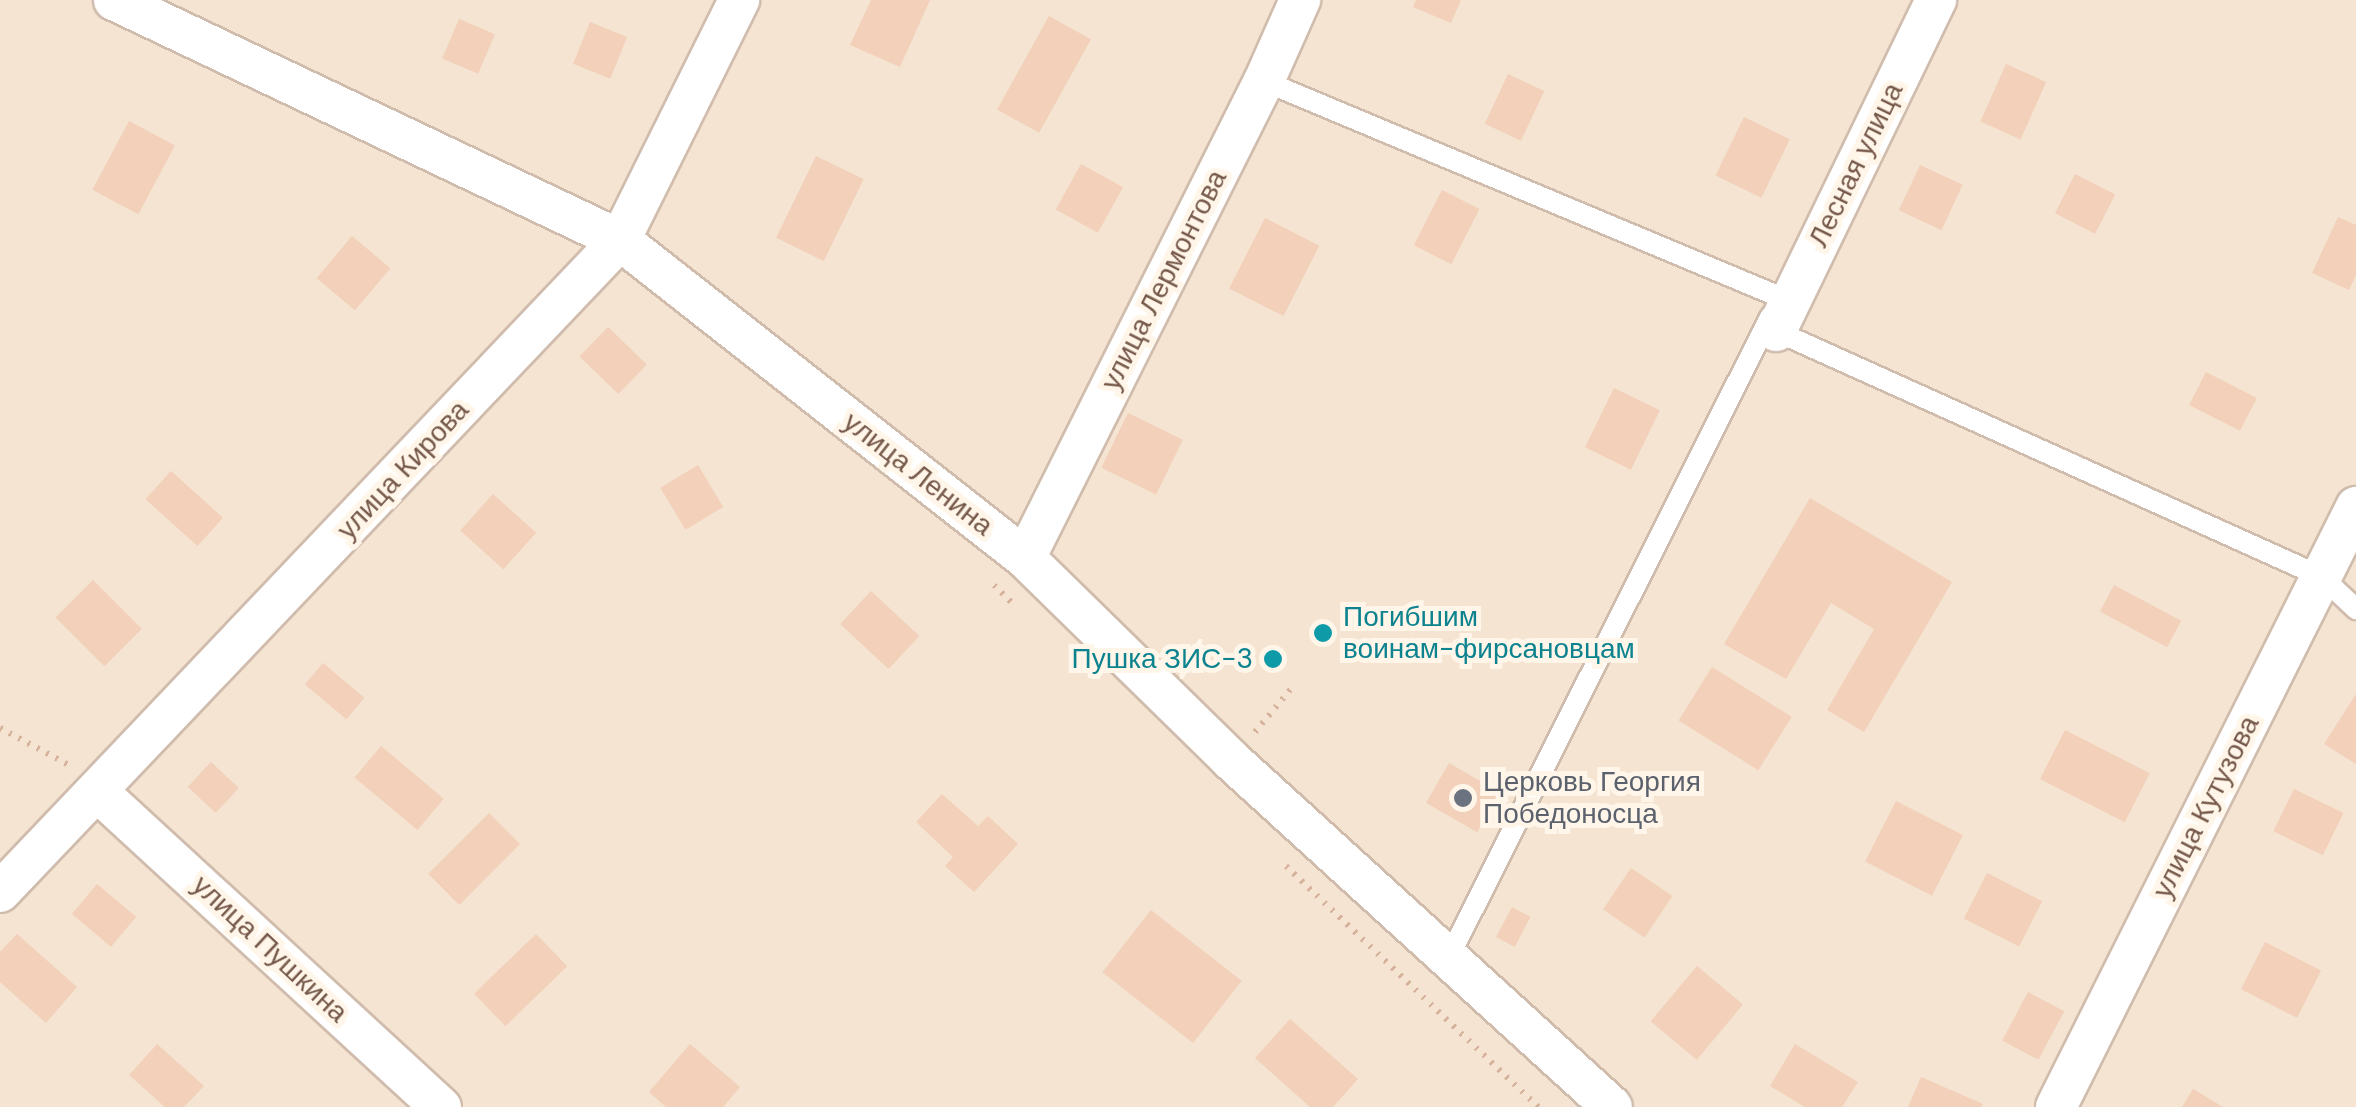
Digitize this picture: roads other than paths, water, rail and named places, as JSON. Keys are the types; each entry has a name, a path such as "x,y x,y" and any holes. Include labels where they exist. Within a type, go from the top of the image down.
{"street":[{"name":"улица Ленина","path":"114,0 620,240 1025,558 1231,760 1448,959 1593,1101"},
{"name":"улица Кирова","path":"0,892 620,240 739,0"},
{"name":"улица Лермонтова","path":"1025,558 1264,82 1300,0"},
{"name":"Лесная улица","path":"1778,314 1936,0"},
{"name":"улица Кутузова","path":"2056,1107 2356,508"},
{"name":"улица Пушкина","path":"98,792 441,1107"}],"lane":[{"path":"1264,82 1778,314 2322,577 2356,608"},
{"path":"1448,959 1778,314"}],"place":[{"name":"Погибшим воинам-фирсановцам","path":"1323,633"},
{"name":"Пушка ЗИС-3","path":"1273,659"},
{"name":"Церковь Георгия Победоносца","path":"1463,798"}]}
